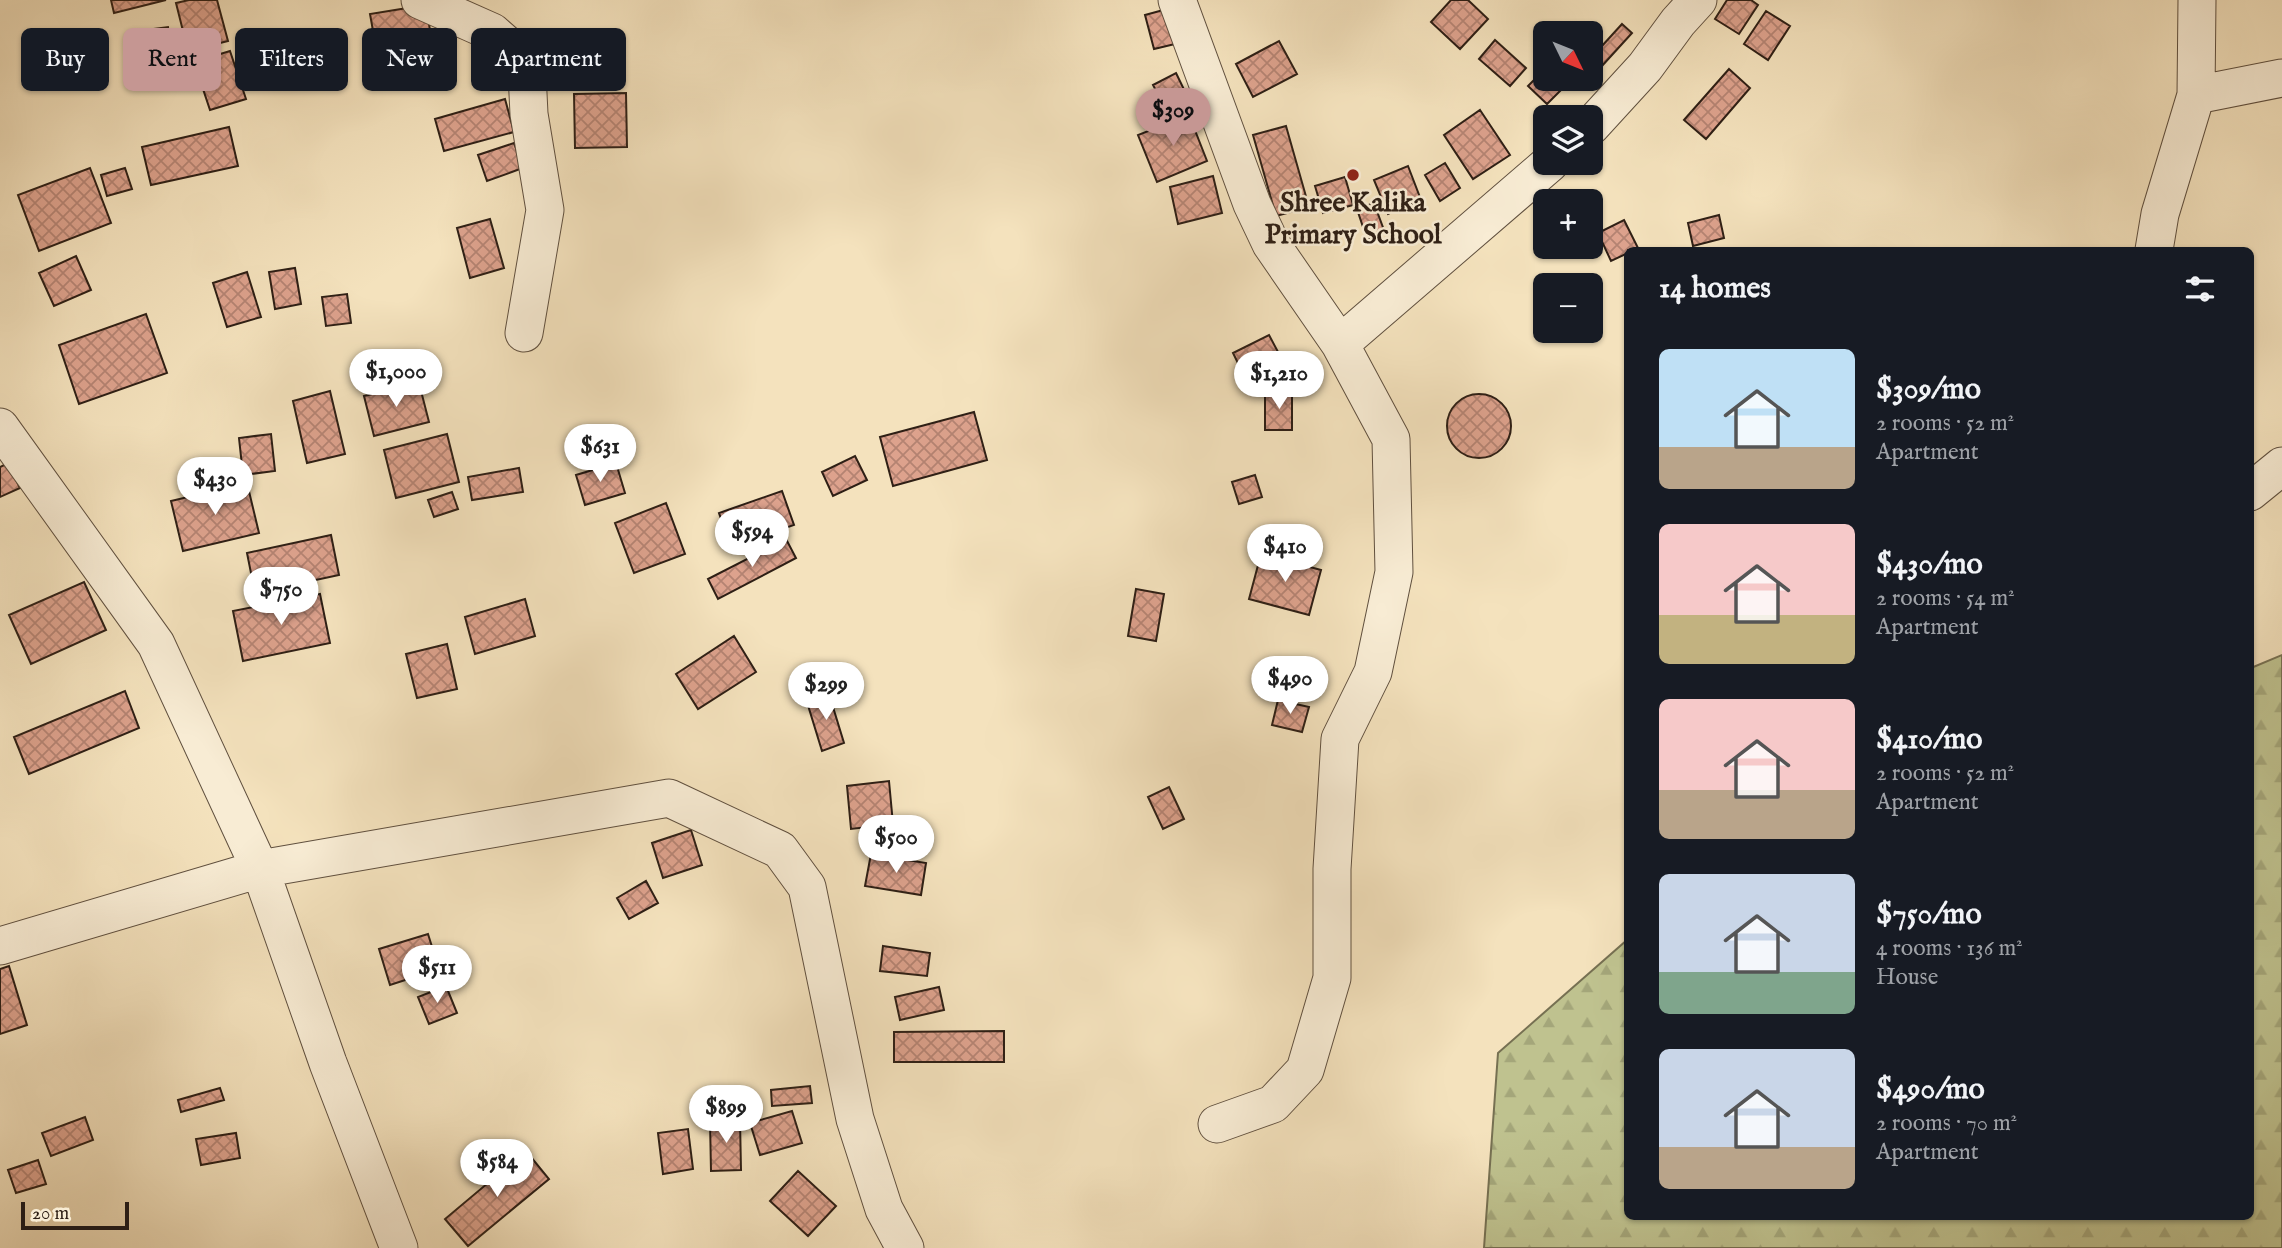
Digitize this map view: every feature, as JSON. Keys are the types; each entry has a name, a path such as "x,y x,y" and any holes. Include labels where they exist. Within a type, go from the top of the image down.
{"street":[{"path":"420,0 492,32 516,53 527,73 529,114 545,210 524,333"},
{"path":"1177,0 1261,224 1271,244 1340,344 1391,439 1394,572 1373,672 1340,739 1332,869 1332,978 1305,1070 1273,1104 1217,1124"},
{"path":"1603,113 1646,67 1678,22 1698,0"},
{"path":"2154,247 2160,214 2196,94 2197,0"},
{"path":"2196,94 2282,78"},
{"path":"1340,344 1536,175"},
{"path":"0,427 156,644 260,869 328,1063 399,1248"},
{"path":"2254,489 2282,466"},
{"path":"0,946 260,869 669,798 780,850 807,887 855,1119 884,1209 905,1248"}],"green space":[{"path":"2282,655 2282,1248 1484,1248 1498,1053 1624,943 1624,1220 2254,1220 2254,667"}],"building":[{"path":"111,0 166,0 114,13"},
{"path":"217,0 228,41 221,43 221,28 182,28 176,3"},
{"path":"1451,0 1468,0 1488,19 1460,49 1431,22"},
{"path":"1727,0 1751,0 1758,5 1739,34 1715,19"},
{"path":"426,5 430,28 373,28 370,14"},
{"path":"1167,9 1175,44 1154,49 1145,15"},
{"path":"1766,11 1790,26 1768,60 1744,44"},
{"path":"1622,24 1632,33 1603,65 1603,45"},
{"path":"1495,40 1526,68 1510,86 1479,59"},
{"path":"1279,41 1297,74 1253,97 1236,64"},
{"path":"230,51 235,66 235,91 243,91 246,99 210,110 204,91 221,91 221,54"},
{"path":"1729,69 1750,88 1706,139 1684,120"},
{"path":"1176,73 1191,104 1169,115 1153,85"},
{"path":"1533,91 1560,91 1547,104"},
{"path":"626,93 627,147 575,148 574,94"},
{"path":"505,99 514,132 444,151 435,119"},
{"path":"1480,110 1510,155 1473,179 1444,135"},
{"path":"1189,115 1207,161 1157,182 1138,135"},
{"path":"1286,126 1309,207 1276,216 1253,135"},
{"path":"229,127 238,166 151,185 142,147"},
{"path":"514,143 523,168 487,181 478,155"},
{"path":"1445,163 1460,188 1440,201 1425,175"},
{"path":"1408,166 1421,200 1388,214 1374,180"},
{"path":"90,168 111,223 39,251 18,195"},
{"path":"125,168 132,189 107,196 101,175"},
{"path":"1213,176 1222,213 1178,224 1170,187"},
{"path":"1345,177 1353,205 1323,213 1315,186"},
{"path":"1374,203 1385,233 1367,239 1357,209"},
{"path":"1719,215 1724,238 1693,246 1688,223"},
{"path":"490,219 504,268 470,278 457,228"},
{"path":"1624,220 1638,247 1624,247 1624,255 1611,261 1603,244 1603,230"},
{"path":"76,256 91,290 54,306 39,273"},
{"path":"295,268 301,304 275,309 269,272"},
{"path":"247,272 261,317 227,327 213,283"},
{"path":"347,294 351,323 326,326 322,297"},
{"path":"146,314 167,373 79,404 59,345"},
{"path":"1269,335 1286,367 1249,386 1233,353"},
{"path":"419,383 429,422 374,436 364,396"},
{"path":"330,391 345,454 307,463 293,401"},
{"path":"1265,392 1292,392 1292,430 1265,430"},
{"path":"1473,394 1485,394 1502,403 1509,414 1509,438 1502,449 1485,458 1473,458 1461,453 1452,444 1447,432 1447,420 1452,408 1461,399"},
{"path":"974,412 987,460 893,486 880,437"},
{"path":"271,434 275,471 243,475 239,438"},
{"path":"447,434 459,482 396,498 384,450"},
{"path":"855,456 867,480 833,496 822,472"},
{"path":"8,463 20,488 0,497 0,467"},
{"path":"616,463 625,493 585,505 576,475"},
{"path":"519,468 523,492 472,500 468,477"},
{"path":"1255,475 1262,497 1239,504 1232,482"},
{"path":"247,483 259,533 183,551 171,501"},
{"path":"782,491 794,525 731,547 719,513"},
{"path":"452,492 458,509 434,517 428,500"},
{"path":"666,503 685,554 634,573 615,523"},
{"path":"331,535 339,575 255,593 247,553"},
{"path":"786,539 796,558 718,599 708,579"},
{"path":"1261,554 1321,570 1309,615 1249,599"},
{"path":"84,582 106,630 31,664 9,615"},
{"path":"1136,589 1164,594 1156,641 1128,636"},
{"path":"320,594 330,643 243,661 233,611"},
{"path":"525,599 535,636 475,654 465,617"},
{"path":"734,636 756,672 698,709 676,674"},
{"path":"447,644 457,689 417,698 406,654"},
{"path":"125,691 139,728 29,774 14,737"},
{"path":"829,694 844,743 822,751 807,702"},
{"path":"1278,700 1309,707 1302,732 1272,725"},
{"path":"889,781 893,824 851,829 847,786"},
{"path":"1169,787 1184,819 1163,829 1148,797"},
{"path":"691,830 702,865 663,878 652,843"},
{"path":"871,854 926,863 921,895 865,886"},
{"path":"646,881 658,903 629,919 617,898"},
{"path":"428,934 439,969 390,985 379,949"},
{"path":"883,946 930,953 927,976 880,971"},
{"path":"9,966 27,1025 0,1034 0,969"},
{"path":"446,986 457,1013 429,1024 418,997"},
{"path":"939,987 944,1010 900,1020 895,997"},
{"path":"1004,1031 1004,1062 894,1062 894,1032"},
{"path":"810,1086 812,1103 772,1106 771,1090"},
{"path":"220,1088 224,1100 181,1112 178,1100"},
{"path":"792,1111 802,1143 760,1155 750,1123"},
{"path":"85,1117 93,1140 51,1156 42,1133"},
{"path":"740,1120 741,1170 711,1171 710,1121"},
{"path":"688,1129 693,1169 663,1174 658,1133"},
{"path":"236,1133 240,1158 201,1165 196,1139"},
{"path":"526,1151 549,1179 468,1246 445,1219"},
{"path":"38,1160 46,1184 16,1193 8,1170"},
{"path":"798,1171 836,1206 808,1236 770,1201"}],"place":[{"name":"Shree Kalika Primary School","path":"1353,175"}]}
